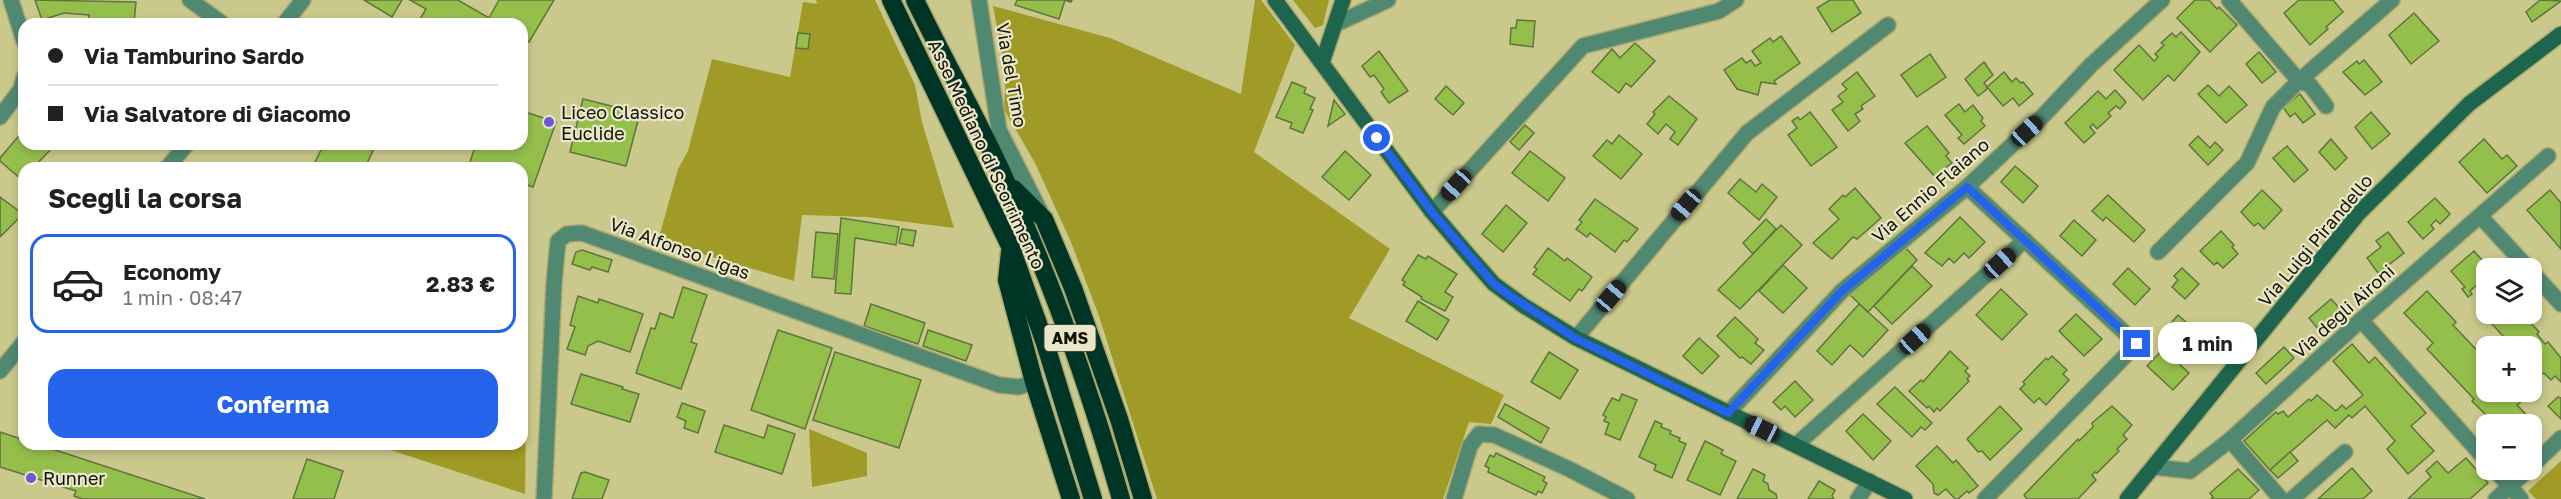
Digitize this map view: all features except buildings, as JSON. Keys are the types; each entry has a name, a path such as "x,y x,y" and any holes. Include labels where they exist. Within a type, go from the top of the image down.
{"highway":[{"name":"Asse Mediano di Scorrimento","path":"891,0 1011,248 1045,343 1093,499"},
{"name":"Asse Mediano di Scorrimento","path":"915,0 1006,181 1044,268 1073,345 1121,499"},
{"path":"1006,181 1044,219 1077,298 1119,419 1143,499"},
{"path":"1011,248 1007,280 1034,382 1071,499"}],"street":[{"path":"11,0 18,22"},
{"path":"190,0 215,18"},
{"path":"289,18 303,0"},
{"name":"Via del Timo","path":"979,0 999,130 1044,219"},
{"path":"1275,0 1432,212 1494,284 1575,338 1905,499"},
{"path":"1322,63 1343,0"},
{"path":"1336,24 1388,0"},
{"path":"1432,212 1583,46 1719,11 1736,0"},
{"name":"Via Ennio Flaiano","path":"1728,413 1842,291 1967,187 2042,117 2091,65 2162,0"},
{"path":"2229,0 2299,81 2310,85 2326,106"},
{"path":"2158,252 2247,163 2273,107 2299,81 2392,0"},
{"path":"1575,338 1747,133 1888,25"},
{"name":"Via Luigi Pirandello","path":"2127,499 2358,214 2469,104 2561,34"},
{"path":"0,117 18,93"},
{"path":"172,162 182,150"},
{"name":"Via degli Aironi","path":"2154,467 2190,471 2230,440 2361,320 2548,156"},
{"path":"1967,187 2137,344 1985,499"},
{"path":"2481,217 2520,258"},
{"name":"Via Alfonso Ligas","path":"544,499 554,283 558,242 567,234 582,233 999,385 1019,387 1034,382"},
{"path":"1796,445 2025,240"},
{"path":"2542,283 2561,304"},
{"path":"2361,320 2476,449"},
{"path":"0,371 18,349"},
{"path":"1454,499 1470,447 1479,434 1494,435 1569,469 1627,499"},
{"path":"2542,456 2561,438"},
{"path":"2230,440 2281,499"},
{"path":"2292,499 2344,452"},
{"path":"2504,480 2521,499"},
{"path":"2496,499 2517,480"},
{"path":"1858,499 1870,481"}],"shaded area":[{"path":"816,0 875,0 915,85 922,122 954,228 868,217 802,215 794,281 658,241 678,169 688,151 712,59 790,77 803,2 817,4"},
{"path":"1255,0 1261,0 1295,45 1254,152 1390,249 1349,318 1504,395 1491,424 1469,422 1443,499 1157,499 1099,316 1071,242 1035,163 1004,109 1006,74 993,6 1110,38 1241,94"},
{"path":"1293,0 1329,0 1323,25 1315,28"},
{"path":"809,429 867,453 867,476 812,487"},
{"path":"390,450 525,450 525,494"},
{"path":"2561,461 2561,499 2536,499 2528,491"}],"place":[{"name":"Liceo Classico Euclide","path":"549,122"},
{"name":"Runner","path":"31,478"}],"route":[{"path":"1377,138 1432,212 1494,284 1575,338 1728,413 1842,291 1967,187 2137,344"}]}
